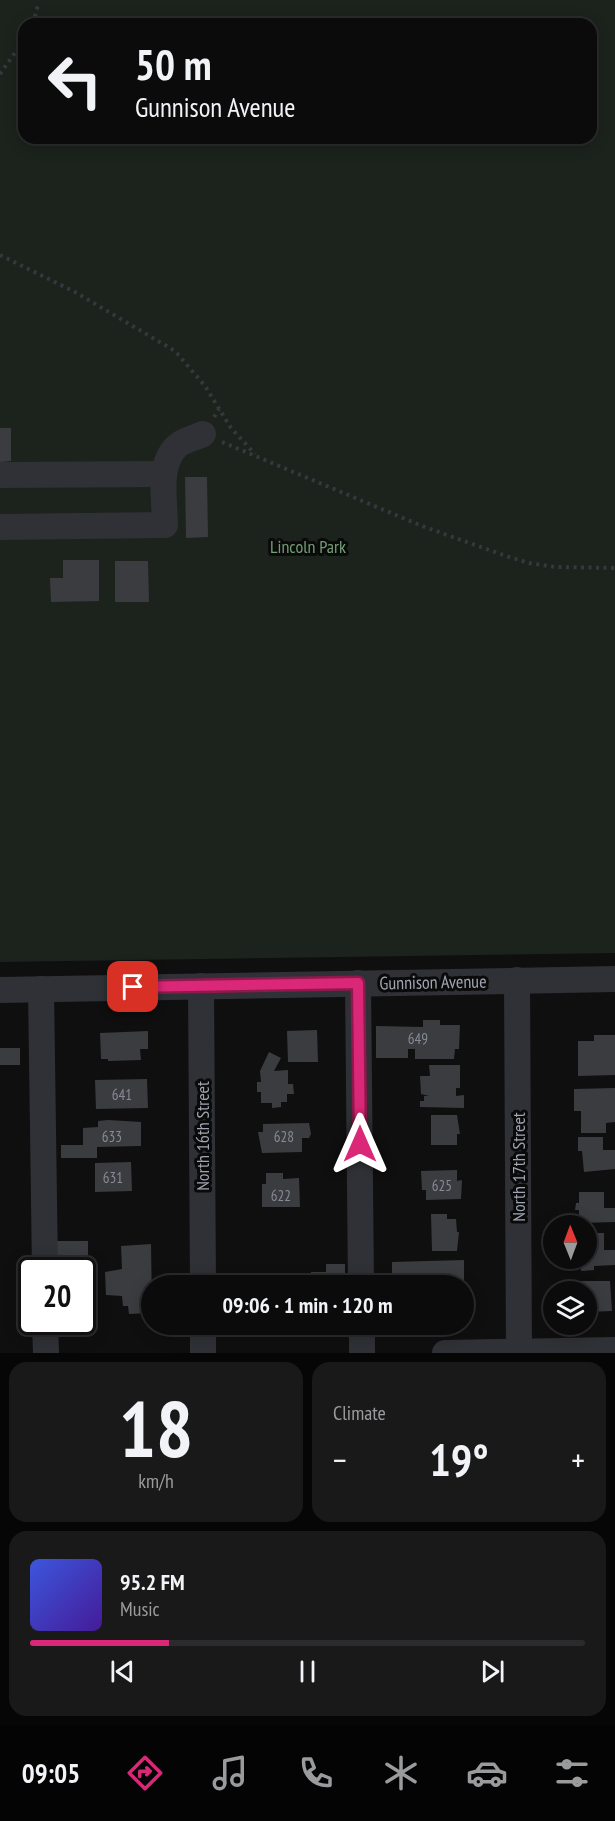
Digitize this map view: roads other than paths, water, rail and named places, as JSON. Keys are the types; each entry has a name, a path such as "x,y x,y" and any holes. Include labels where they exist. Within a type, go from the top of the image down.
{"street":[{"path":"0,527 165,525 164,474 169,459 178,446 203,434"},
{"path":"0,476 164,474"},
{"name":"Gunnison Avenue","path":"0,990 615,979"},
{"name":"North 17th Street","path":"517,980 519,1353"},
{"path":"358,983 361,1275"},
{"name":"North 16th Street","path":"201,986 203,1275"},
{"path":"41,989 45,1257"},
{"path":"45,1335 46,1353"},
{"path":"203,1335 203,1353"},
{"path":"362,1335 362,1353"},
{"path":"445,1353 615,1350"}],"park label":[{"name":"Lincoln Park","path":"308,546"}]}
